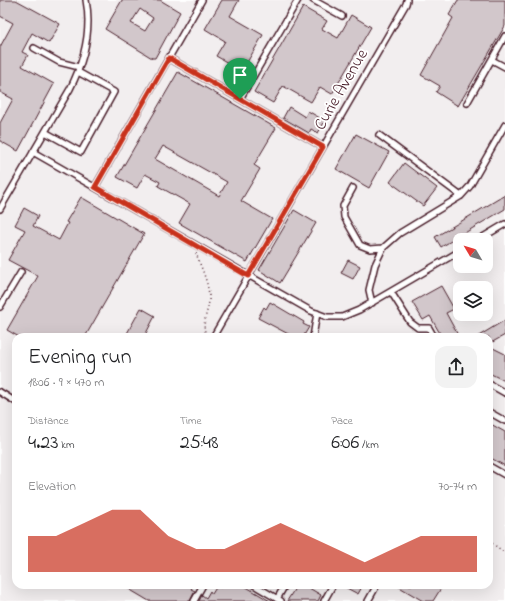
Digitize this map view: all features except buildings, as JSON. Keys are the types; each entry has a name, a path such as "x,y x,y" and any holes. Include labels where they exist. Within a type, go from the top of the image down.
{"lane":[{"path":"0,209 45,132 79,69 88,36 86,0"},
{"path":"95,187 202,0"},
{"path":"240,99 298,0"},
{"path":"313,0 342,16"},
{"name":"Curie Avenue","path":"214,333 406,4 406,0"},
{"path":"467,103 505,36"},
{"path":"34,48 59,62 79,69 114,92 81,152 45,132"},
{"path":"169,58 323,147"},
{"path":"492,60 505,67"},
{"path":"372,303 369,290 375,264 383,248 400,233 460,196 470,186 505,125"},
{"path":"379,135 460,196"},
{"path":"33,152 248,276 327,317 342,317 359,310 453,255"},
{"path":"353,188 343,206 344,217 360,244 370,249 383,248"},
{"path":"490,233 505,224"},
{"path":"0,307 21,272"},
{"path":"391,292 410,322 418,328 429,328 432,333"},
{"path":"314,333 317,313"},
{"path":"493,386 505,393"},
{"path":"0,392 12,400"},
{"path":"493,414 505,421"},
{"path":"493,468 505,475"},
{"path":"194,601 201,589"},
{"path":"261,589 279,600 283,589"},
{"path":"324,601 331,589"},
{"path":"368,601 375,589"}],"path":[{"path":"192,244 208,289 209,300 203,327 205,333"},
{"path":"493,544 505,553"}],"shaded area":[{"path":"0,0 505,0 505,601 0,601"}],"route":[{"path":"169,58 240,99 323,147 248,276 95,187 169,58"}]}
